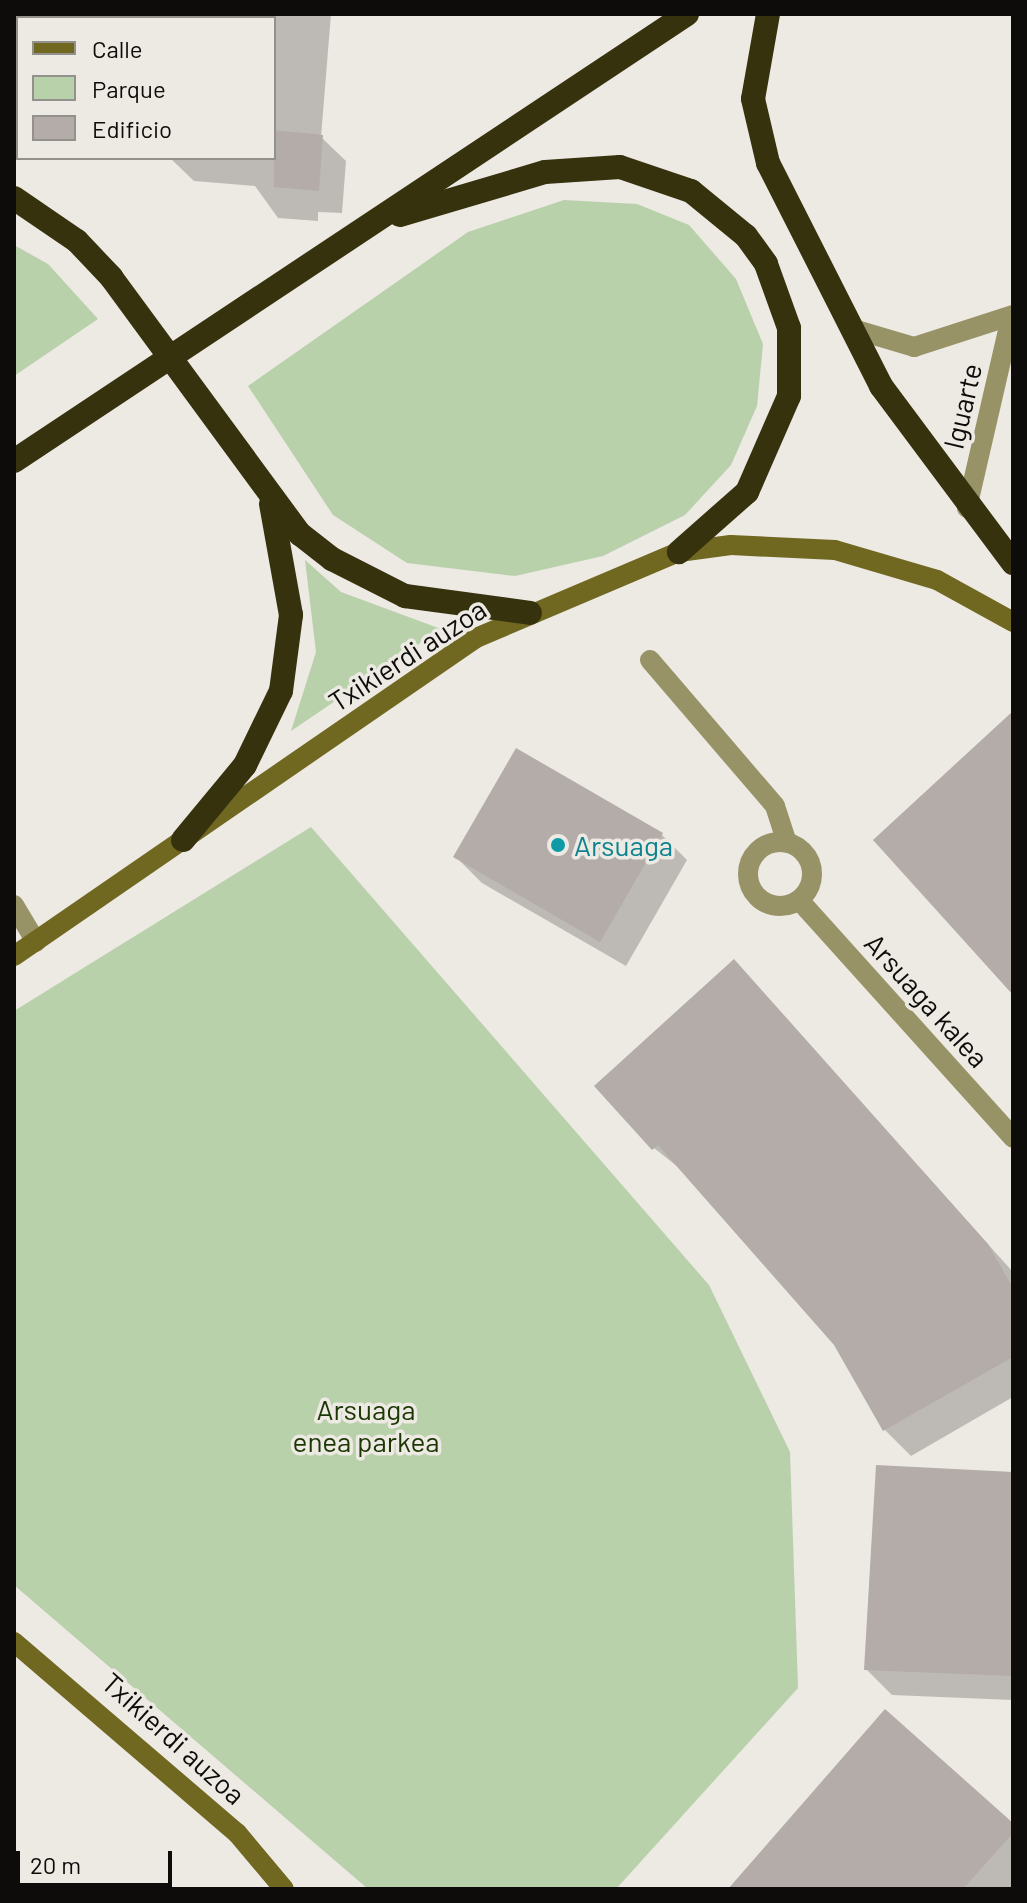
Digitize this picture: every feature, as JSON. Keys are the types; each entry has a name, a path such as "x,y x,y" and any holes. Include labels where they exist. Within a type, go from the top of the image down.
{"highway":[{"path":"14,461 687,14"},
{"path":"768,14 754,66 757,131 850,328 967,508 1013,563"},
{"path":"374,222 545,172 620,167 691,191 746,236 766,264 789,328 789,396 747,492 679,552"},
{"path":"14,198 77,241 111,277 271,504 332,559 367,580 445,606 530,613"},
{"path":"183,840 245,765 281,691 291,615 271,504"}],"street":[{"name":"Iguarte","path":"850,328 914,347 1012,316"},
{"name":"Iguarte","path":"967,508 1012,316"},
{"name":"Txikierdi auzoa","path":"14,956 476,638 679,552 731,545 835,550 937,580 1013,622"},
{"path":"650,660 775,806 787,842 811,861 812,880 799,900 770,904 748,878 759,850 787,842"},
{"name":"Arsuaga kalea","path":"799,900 1013,1138"},
{"path":"14,905 36,942"},
{"name":"Txikierdi auzoa","path":"14,1642 237,1833 284,1889"}],"green space":[{"path":"564,200 637,204 689,225 736,279 763,344 757,406 731,465 685,515 603,556 515,576 407,563 333,515 248,386 468,232"},
{"path":"14,245 48,264 98,319 14,376"},
{"path":"305,560 341,592 441,629 291,731 316,652"},
{"name":"Arsuaga enea parkea","path":"311,827 709,1285 790,1452 798,1688 616,1889 368,1889 14,1585 14,1011"}],"building":[{"path":"276,130 323,135 319,191 274,187"},
{"path":"1013,711 1013,995 873,840"},
{"name":"Arsuaga","path":"516,748 663,833 600,942 453,857"},
{"path":"734,959 988,1244 1013,1288 1013,1357 883,1431 834,1345 658,1145 652,1150 594,1086"},
{"path":"876,1465 1013,1472 1013,1676 864,1670"},
{"path":"885,1709 1013,1823 1013,1833 963,1889 728,1889"}],"place":[{"name":"Arsuaga","path":"558,845"}]}
